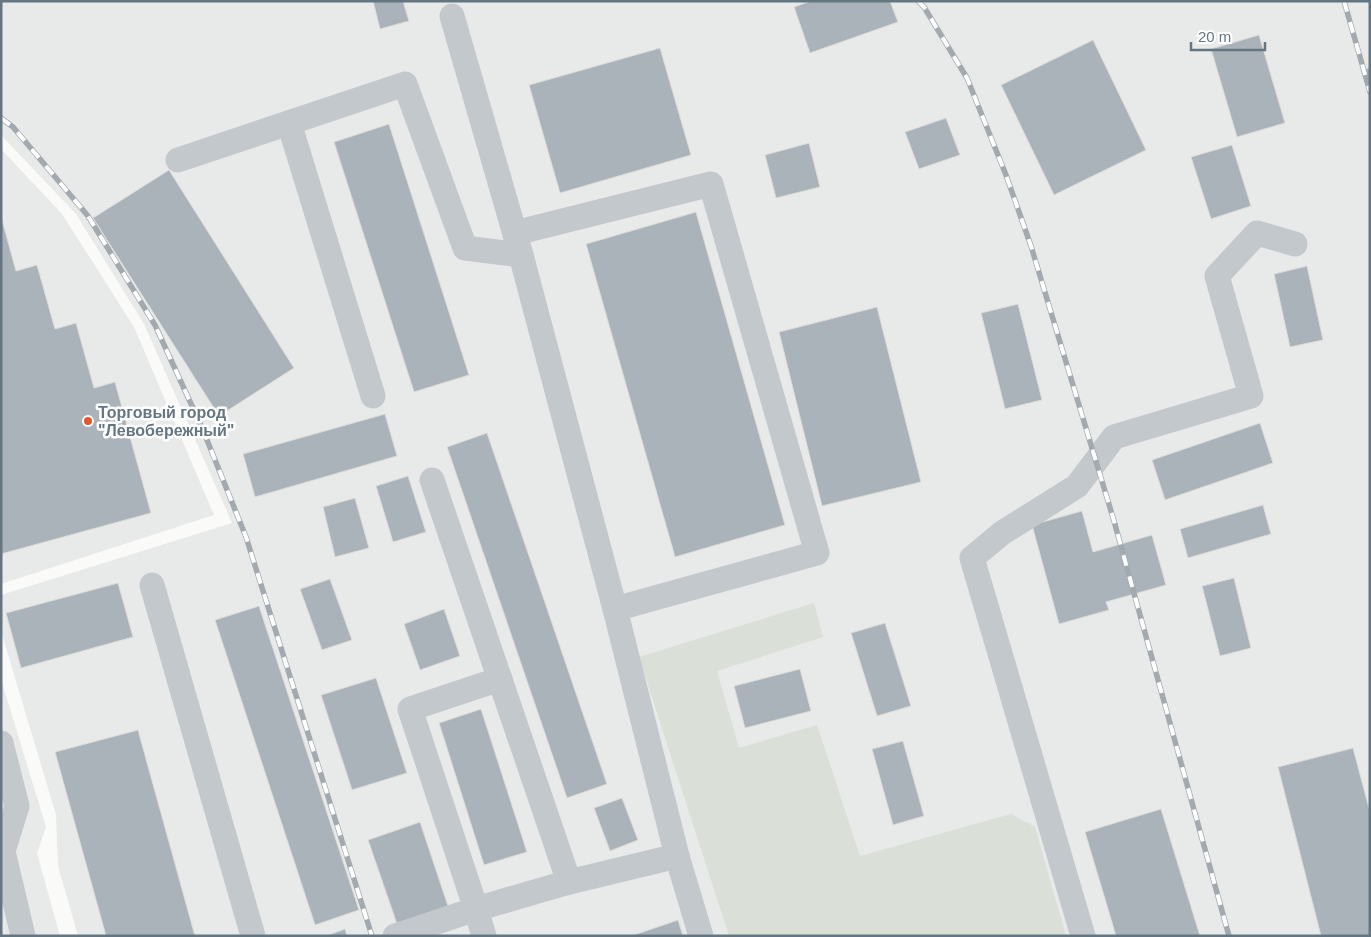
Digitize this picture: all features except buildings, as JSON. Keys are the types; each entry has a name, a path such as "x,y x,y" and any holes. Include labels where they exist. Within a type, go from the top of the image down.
{"lane":[{"path":"452,16 518,244 615,609 677,856 701,936"},
{"path":"178,160 405,84 465,248 518,244 712,184 817,553 615,609"},
{"path":"289,123 372,396"},
{"path":"1083,936 972,558 1002,534 1077,486 1114,437 1251,396 1217,276 1256,233 1295,244"},
{"path":"432,480 569,882"},
{"path":"152,586 253,936"},
{"path":"484,936 410,709 500,679"},
{"path":"1,743 18,806 2,851 23,936"},
{"path":"395,936 476,909 569,882 677,856"}],"shaded area":[{"path":"1,1 1370,1 1370,936 78,936 58,866 56,815 1,631 1,595 232,523 144,324 76,214 1,135"},
{"name":"Торговый город \"Левобережный\"","path":"1,149 62,214 134,327 214,515 1,584"},
{"path":"814,603 823,637 717,671 739,748 817,725 860,856 1011,814 1035,827 1066,936 729,936 639,657"},
{"path":"1,679 46,827 37,853 60,936 1,936"}],"railway":[{"path":"918,1 924,7 967,78 1006,175 1031,246 1114,521 1229,936"},
{"path":"1344,1 1370,92"},
{"path":"1,118 13,127 88,216 155,325 203,430 246,537 372,936"}],"place":[{"name":"Торговый город \"Левобережный\"","path":"88,421"}]}
